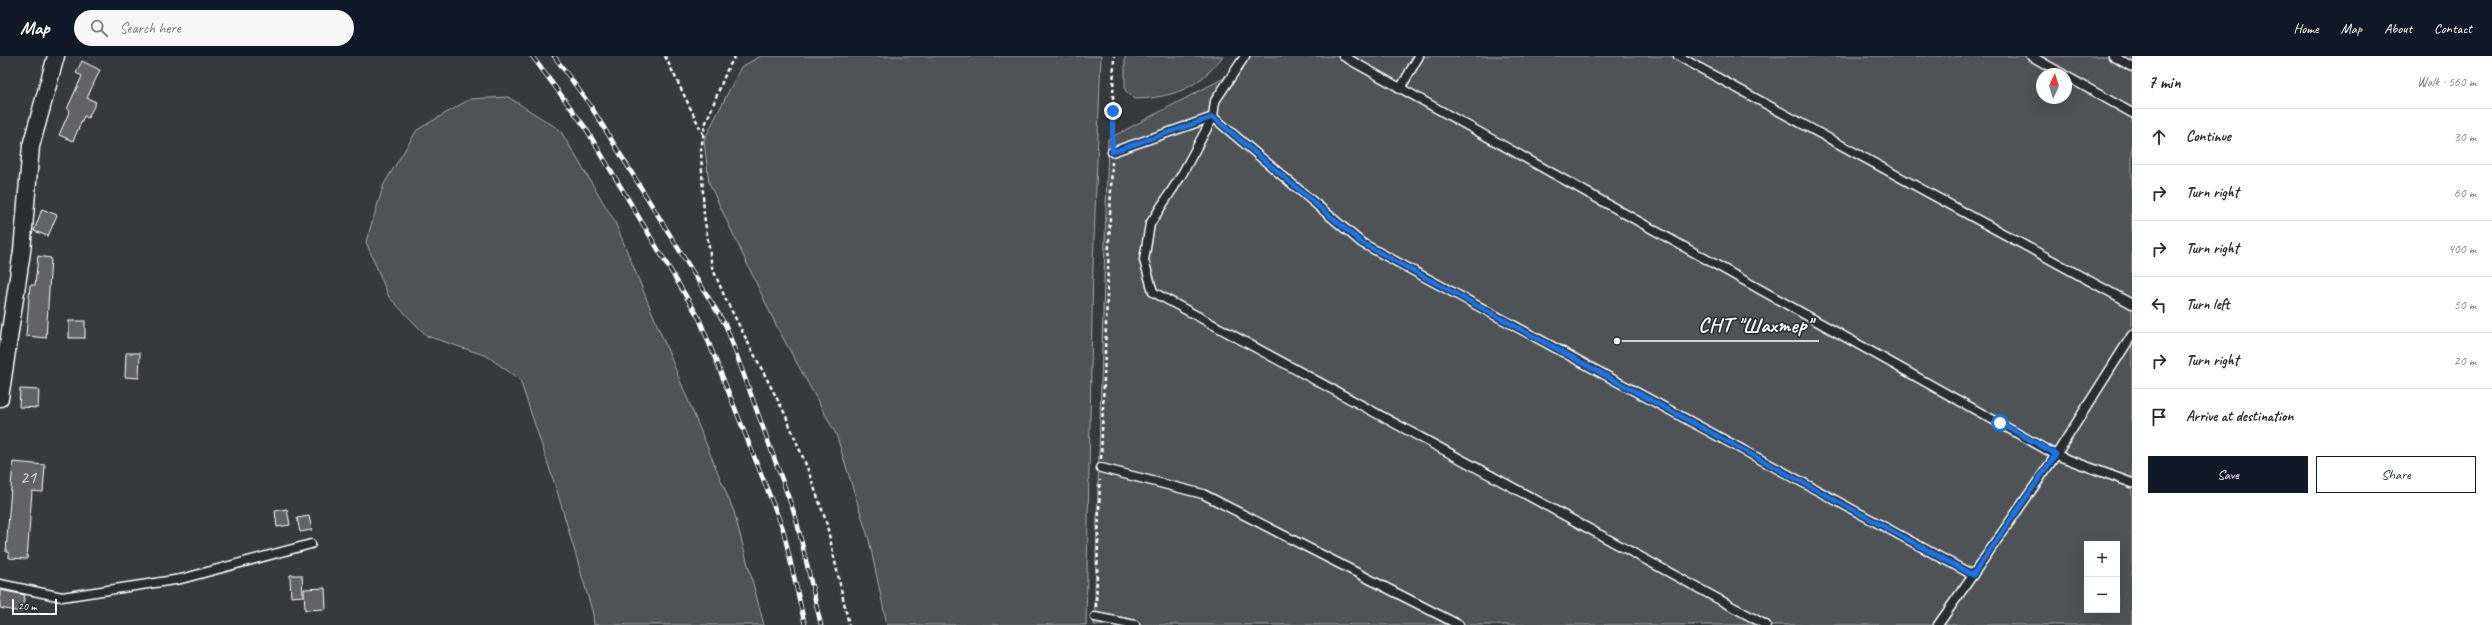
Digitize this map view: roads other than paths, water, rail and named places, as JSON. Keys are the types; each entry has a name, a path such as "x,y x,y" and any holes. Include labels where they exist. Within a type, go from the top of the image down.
{"street":[{"path":"0,398 22,251 31,146 56,56"}],"lane":[{"path":"1246,56 1215,101 1213,117 1181,176 1150,224 1144,260 1153,292 1766,625"},
{"path":"1343,56 2056,454 2132,483"},
{"path":"1400,89 1419,56"},
{"path":"1678,56 2132,304"},
{"path":"2031,56 2052,68"},
{"path":"2112,56 2132,67"},
{"path":"2072,79 2132,113"},
{"path":"1112,152 1213,117"},
{"path":"1213,117 1362,243 1973,575"},
{"path":"1938,625 2056,454 2132,335"},
{"path":"1101,468 1203,494 1458,625"},
{"path":"0,584 62,597 181,579 312,544"},
{"path":"1095,617 1135,625"}],"railway":[{"path":"532,56 585,127 699,318 783,529 805,625"},
{"path":"554,56 590,105 726,326 796,518 821,625"}],"place":[{"name":"СНТ \"Шахтер\"","path":"1617,341"}]}
